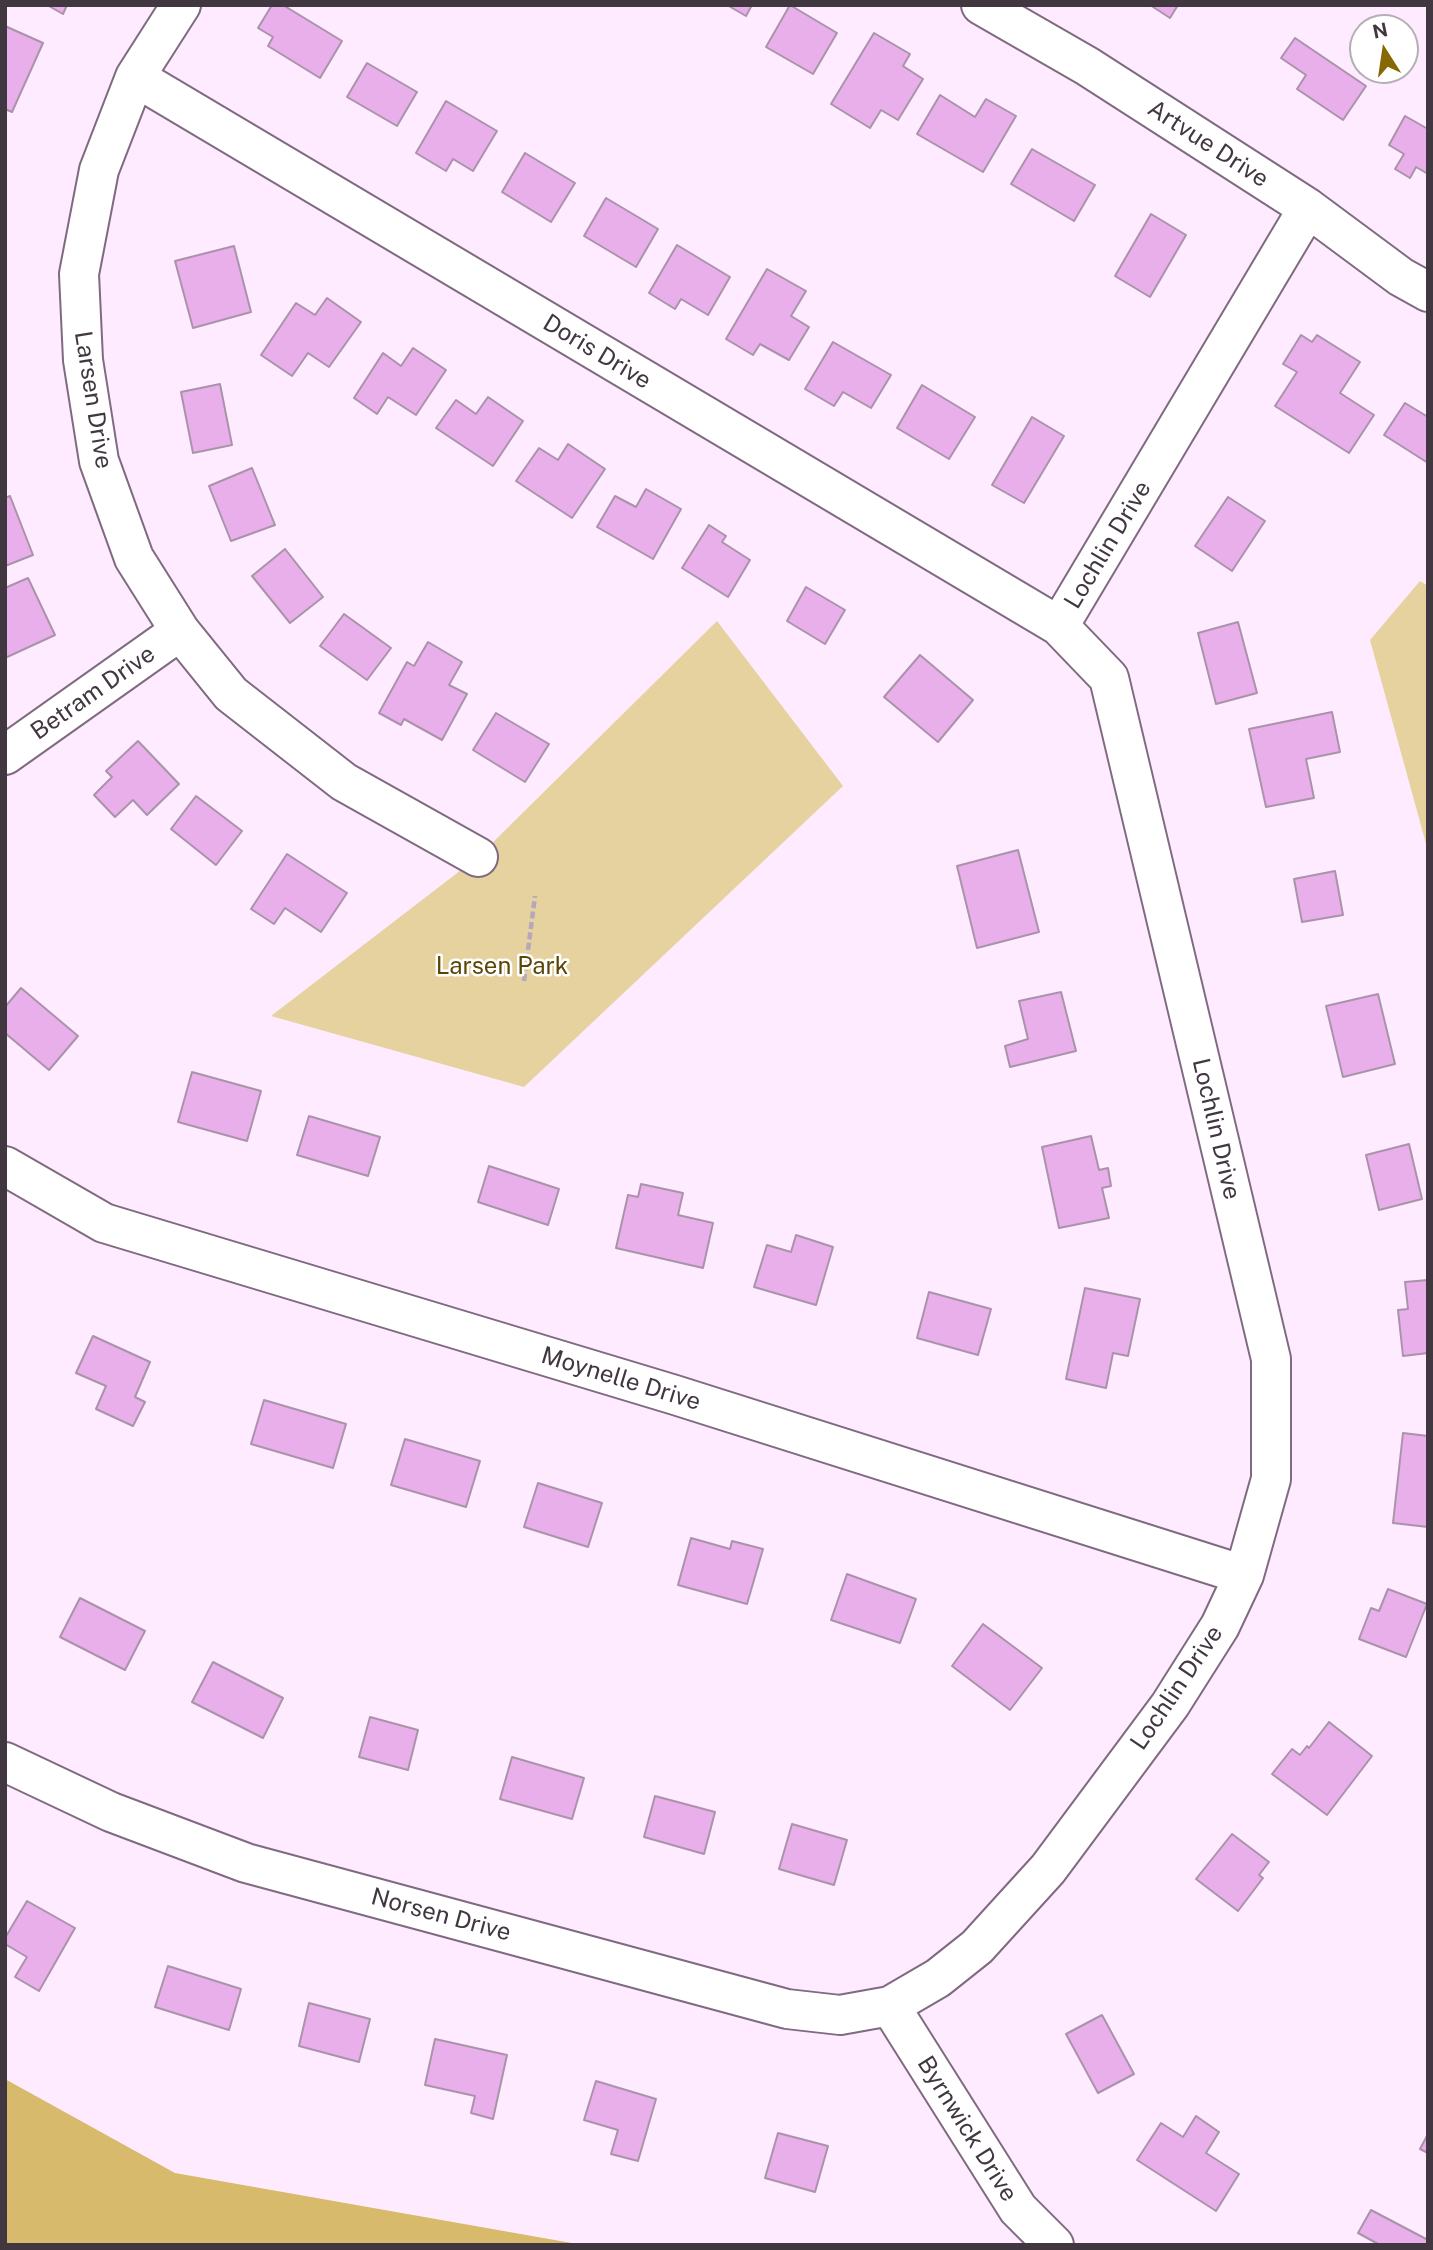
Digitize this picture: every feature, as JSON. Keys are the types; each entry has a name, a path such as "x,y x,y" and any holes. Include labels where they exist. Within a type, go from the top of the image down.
{"street":[{"name":"Larsen Drive","path":"181,5 135,78 99,170 79,274 83,360 99,461 134,558 180,631 231,694 344,782 478,857"},
{"name":"Artvue Drive","path":"981,5 1087,66 1308,208 1401,277 1428,292"},
{"name":"Doris Drive","path":"135,78 1059,626"},
{"name":"Lochlin Drive","path":"890,2006 938,1978 977,1947 1048,1869 1170,1705 1220,1626 1244,1574 1270,1479 1271,1359 1109,678 1059,626 1308,208"},
{"name":"Betram Drive","path":"5,755 180,631"},
{"name":"Moynelle Drive","path":"5,1166 104,1223 675,1395 1244,1574"},
{"name":"Norsen Drive","path":"5,1762 111,1812 246,1863 787,2009 841,2015 890,2006"},
{"name":"Byrnwick Drive","path":"890,2006 1018,2208 1054,2245"}],"path":[{"path":"524,981 535,896"}],"green space":[{"path":"1420,581 1428,586 1428,851 1370,640"},
{"name":"Larsen Park","path":"717,621 843,786 524,1087 271,1016 478,857"}],"shaded area":[{"path":"5,2079 175,2173 583,2245 5,2245"}],"building":[{"path":"47,5 67,5 63,14"},
{"path":"272,5 283,5 342,41 320,78 268,46 273,37 258,28"},
{"path":"727,5 752,5 746,16"},
{"path":"790,5 837,33 813,74 766,47"},
{"path":"1150,5 1178,5 1170,18"},
{"path":"5,26 43,43 12,112 5,109"},
{"path":"874,33 910,54 903,66 923,79 898,120 881,110 870,128 831,104"},
{"path":"1295,38 1349,75 1349,84 1366,86 1343,120 1297,89 1306,75 1281,58"},
{"path":"367,63 417,92 397,126 347,97"},
{"path":"940,95 975,117 986,99 1016,116 983,172 917,134"},
{"path":"446,101 497,131 473,171 453,159 446,171 416,153"},
{"path":"1405,116 1428,129 1428,174 1416,167 1410,178 1395,169 1404,154 1389,145"},
{"path":"1032,149 1095,185 1074,221 1011,184"},
{"path":"525,153 575,183 551,222 502,192"},
{"path":"606,198 658,229 636,267 584,236"},
{"path":"1151,214 1186,235 1150,297 1115,276"},
{"path":"677,245 730,277 708,315 681,299 675,309 649,293"},
{"path":"234,246 251,312 193,328 175,261"},
{"path":"767,269 806,291 791,316 809,327 789,360 760,344 753,355 726,339"},
{"path":"327,298 361,322 329,367 308,353 292,376 261,355 296,303 315,315"},
{"path":"1301,335 1312,342 1317,335 1360,362 1340,393 1374,415 1349,453 1275,406 1297,372 1283,364"},
{"path":"833,342 891,375 871,408 843,392 834,406 805,389"},
{"path":"413,348 446,370 416,415 388,397 377,414 354,398 383,353 401,366"},
{"path":"220,384 232,445 193,453 181,392"},
{"path":"922,385 975,417 949,459 897,428"},
{"path":"488,397 523,421 493,466 436,428 456,400 476,414"},
{"path":"1405,403 1428,417 1428,463 1384,435"},
{"path":"1032,417 1064,436 1024,503 992,485"},
{"path":"568,444 605,469 572,518 516,481 539,448 558,460"},
{"path":"252,468 275,525 231,541 209,486"},
{"path":"646,489 681,509 653,559 597,527 615,496 636,507"},
{"path":"10,496 33,555 5,566 5,498"},
{"path":"1228,497 1265,521 1232,571 1195,546"},
{"path":"709,525 726,536 722,542 750,560 728,597 682,568"},
{"path":"285,549 323,597 290,623 252,576"},
{"path":"28,578 55,635 5,658 5,588"},
{"path":"806,587 845,610 825,644 787,621"},
{"path":"344,614 391,648 367,680 320,646"},
{"path":"1238,622 1257,693 1216,704 1198,633"},
{"path":"428,642 462,662 449,685 467,694 442,740 404,719 401,725 379,713 407,662 414,666"},
{"path":"920,655 973,700 938,742 884,697"},
{"path":"1332,712 1340,752 1306,759 1314,798 1266,807 1249,729"},
{"path":"496,713 549,744 525,782 473,750"},
{"path":"138,741 179,784 147,815 133,800 115,817 94,795 112,777 106,771"},
{"path":"196,796 242,831 216,865 171,829"},
{"path":"1018,850 1039,932 977,948 957,866"},
{"path":"287,854 347,893 321,932 285,908 274,924 251,909"},
{"path":"1335,871 1343,915 1302,922 1294,879"},
{"path":"21,988 78,1036 49,1070 5,1033 5,1007"},
{"path":"1061,992 1076,1051 1010,1067 1005,1046 1028,1039 1019,1001"},
{"path":"1378,994 1395,1064 1343,1077 1326,1006"},
{"path":"192,1072 261,1091 247,1141 178,1122"},
{"path":"309,1116 380,1137 368,1176 297,1155"},
{"path":"1091,1136 1099,1170 1108,1168 1111,1186 1102,1188 1109,1218 1059,1228 1042,1147"},
{"path":"1409,1144 1422,1199 1379,1210 1366,1155"},
{"path":"489,1166 559,1189 548,1225 478,1202"},
{"path":"641,1184 683,1193 678,1215 713,1223 703,1268 616,1248 628,1195 638,1197"},
{"path":"796,1235 833,1247 816,1305 754,1287 767,1245 791,1252"},
{"path":"1428,1280 1428,1353 1403,1356 1398,1310 1408,1309 1405,1282"},
{"path":"1085,1288 1140,1299 1128,1356 1113,1353 1106,1388 1066,1379"},
{"path":"929,1292 991,1309 978,1355 917,1338"},
{"path":"93,1336 150,1362 135,1397 145,1402 133,1426 96,1409 106,1386 76,1373"},
{"path":"264,1400 346,1424 333,1468 251,1444"},
{"path":"1403,1433 1428,1436 1428,1527 1393,1523"},
{"path":"405,1439 480,1461 466,1507 391,1485"},
{"path":"538,1483 602,1503 588,1547 524,1527"},
{"path":"691,1538 730,1549 732,1541 763,1549 747,1604 678,1585"},
{"path":"847,1574 916,1599 900,1643 831,1620"},
{"path":"1388,1589 1427,1604 1406,1657 1359,1639 1371,1608 1379,1611"},
{"path":"80,1598 145,1631 125,1670 60,1637"},
{"path":"983,1624 1042,1668 1010,1710 952,1666"},
{"path":"213,1662 283,1698 263,1738 192,1702"},
{"path":"370,1717 418,1730 408,1770 359,1757"},
{"path":"1329,1722 1372,1756 1327,1815 1272,1774 1292,1749 1300,1755 1307,1746 1309,1748"},
{"path":"512,1757 584,1778 572,1819 500,1799"},
{"path":"655,1796 715,1812 704,1854 644,1837"},
{"path":"792,1824 847,1840 834,1885 779,1869"},
{"path":"1232,1834 1269,1862 1259,1875 1263,1878 1238,1911 1196,1879"},
{"path":"27,1901 75,1928 39,1991 15,1977 27,1957 5,1944 5,1938"},
{"path":"168,1966 241,1989 229,2030 155,2007"},
{"path":"309,2003 370,2019 359,2062 299,2046"},
{"path":"1102,2015 1134,2074 1098,2093 1066,2034"},
{"path":"435,2039 507,2055 493,2119 471,2113 475,2096 425,2085"},
{"path":"596,2081 656,2099 638,2161 611,2154 618,2130 584,2120"},
{"path":"1196,2116 1219,2132 1206,2153 1239,2174 1216,2211 1137,2160 1161,2123 1183,2137"},
{"path":"778,2133 828,2146 815,2192 765,2178"},
{"path":"1428,2134 1428,2153 1420,2149"},
{"path":"1371,2210 1428,2240 1426,2245 1380,2245 1358,2233"}]}
